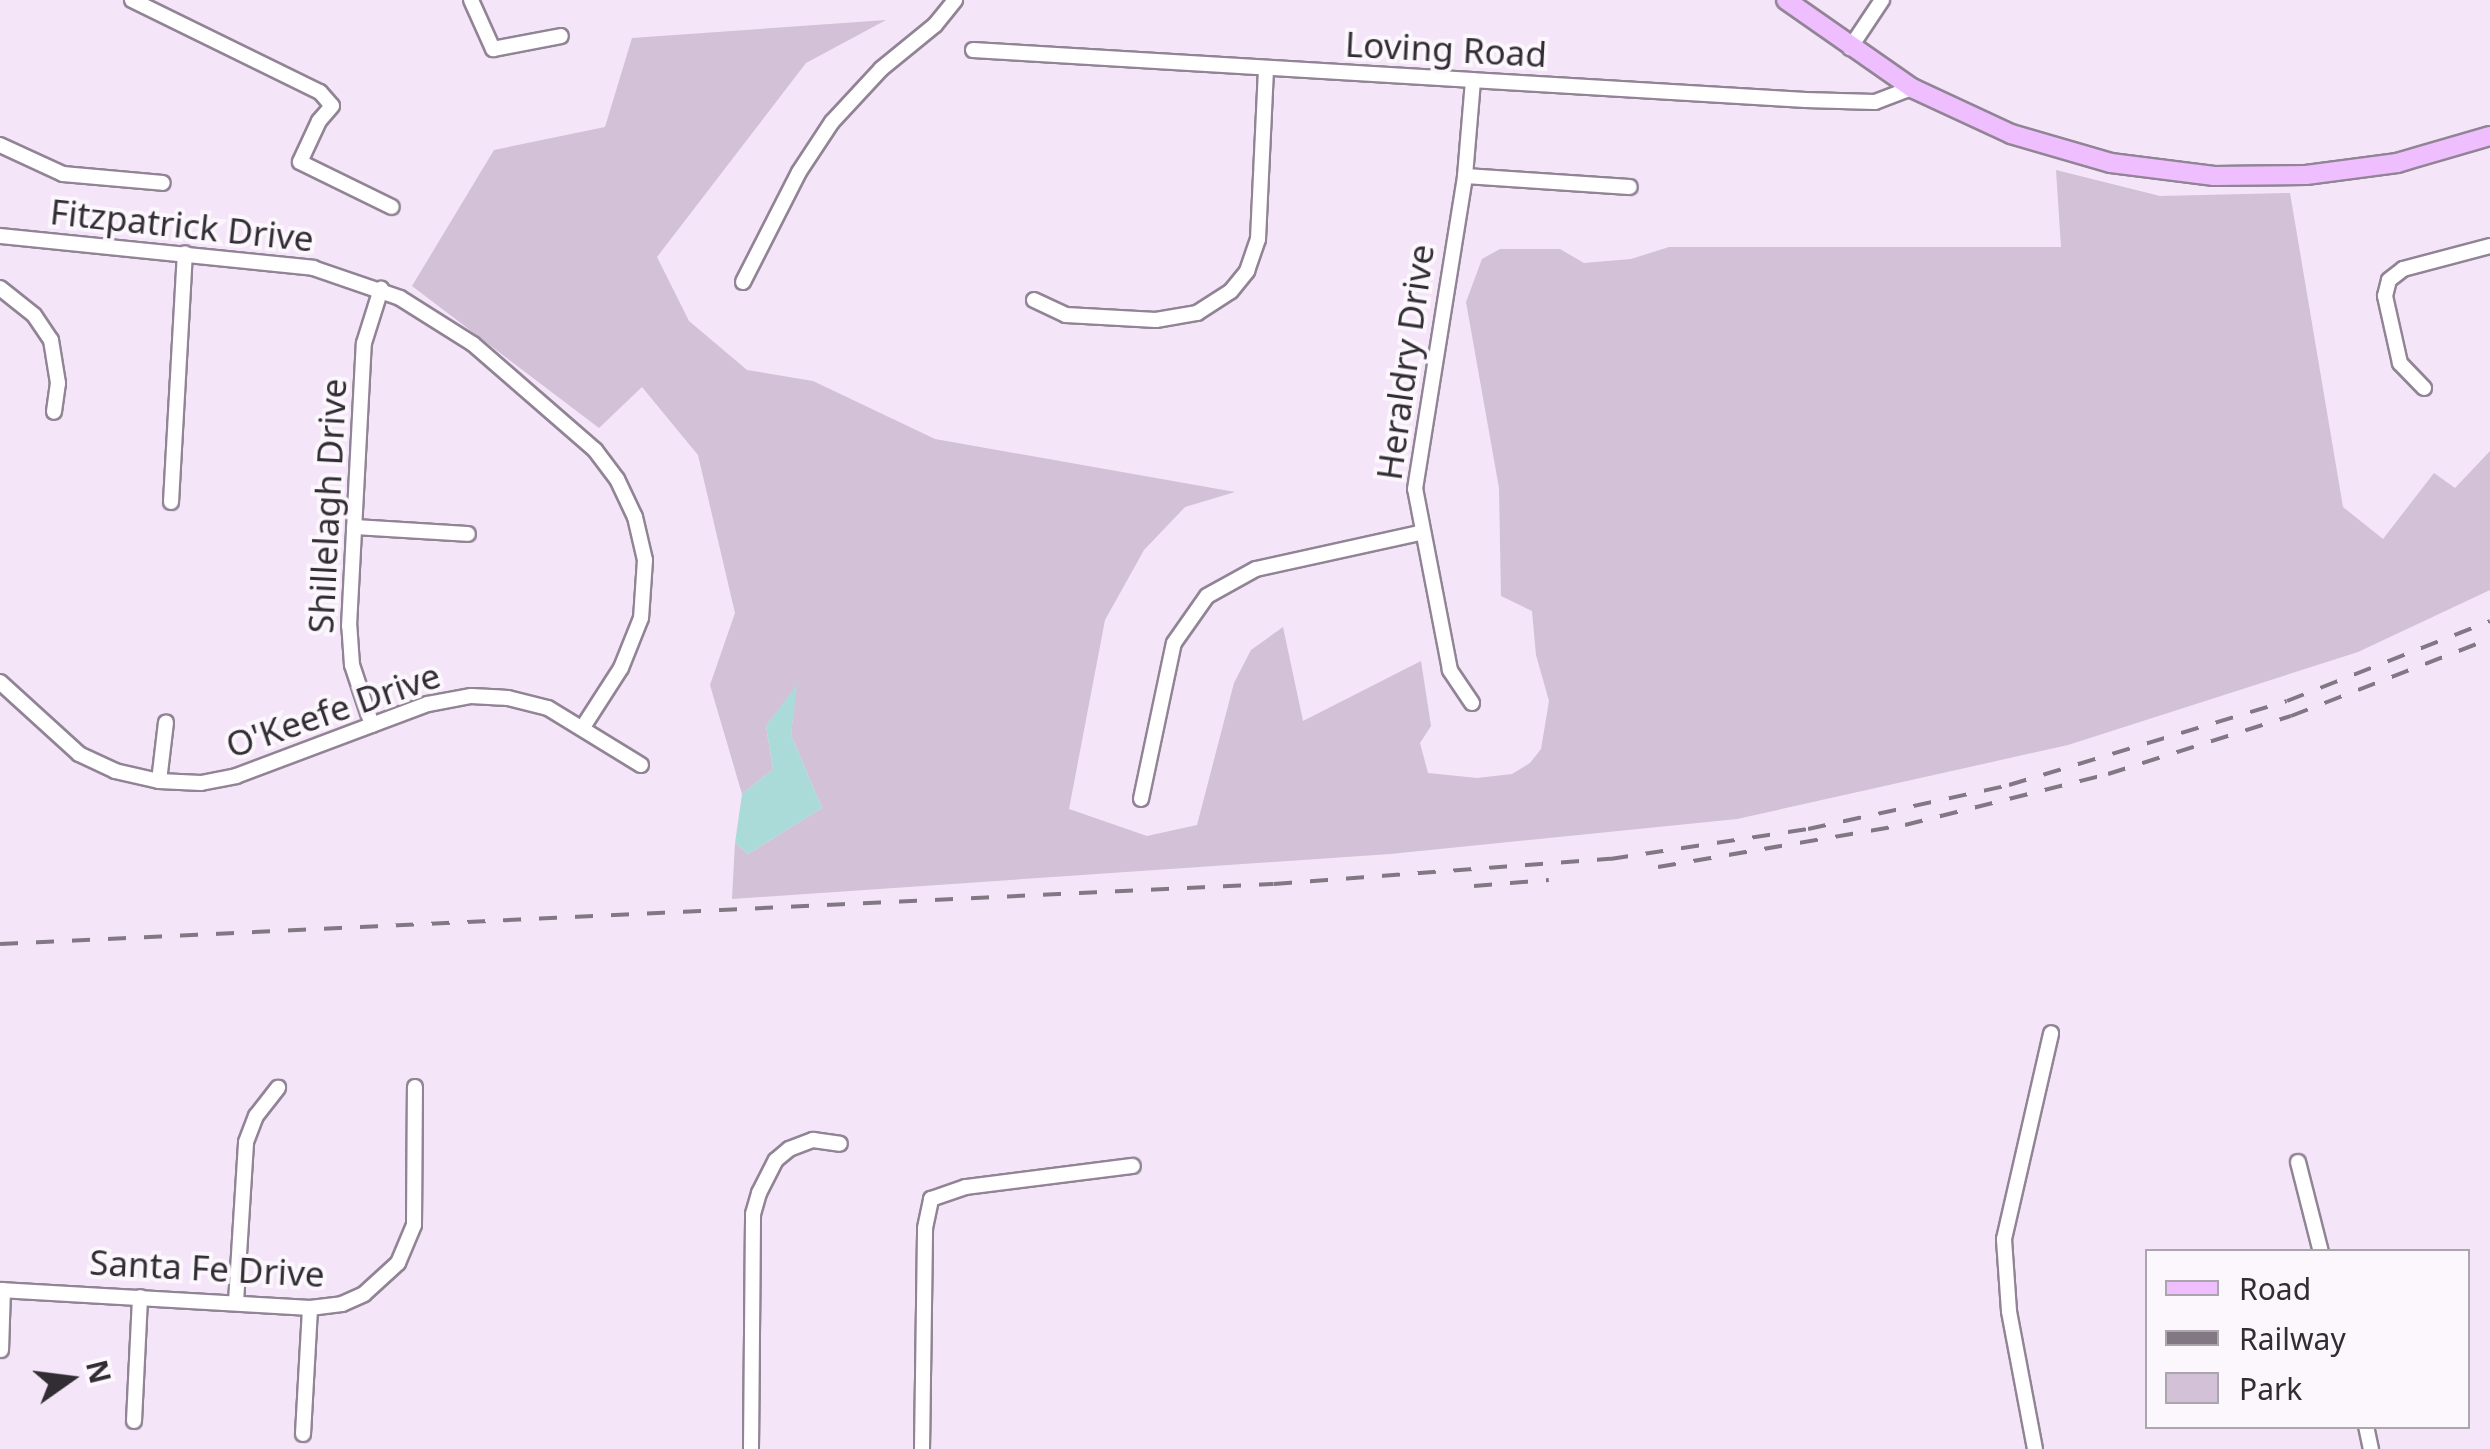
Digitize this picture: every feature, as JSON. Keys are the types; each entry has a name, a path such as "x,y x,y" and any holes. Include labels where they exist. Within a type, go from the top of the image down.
{"main road":[{"path":"1786,0 1912,88 2043,145 2181,174 2268,177 2343,172 2397,163 2490,136"}],"street":[{"path":"132,0 320,92 332,106 319,121 300,162 392,207"},
{"path":"472,0 493,49 561,36"},
{"path":"744,282 798,172 832,122 881,70 935,25 955,0"},
{"path":"1850,48 1882,0"},
{"name":"Loving Road","path":"973,50 1875,102 1912,88"},
{"path":"1034,300 1066,314 1156,320 1197,313 1231,291 1247,271 1258,240 1266,68"},
{"name":"Heraldry Drive","path":"1472,703 1450,670 1420,532 1417,468 1465,176 1473,80"},
{"path":"0,145 63,174 163,183"},
{"path":"1465,176 1630,187"},
{"name":"Fitzpatrick Drive","path":"0,236 300,266 381,289 473,344 595,450 627,497 644,560 641,618 621,668 583,727"},
{"path":"2424,388 2400,363 2385,296 2389,280 2402,270 2490,246"},
{"path":"172,502 185,253"},
{"path":"0,288 34,315 52,340 58,383 54,412"},
{"name":"Shillelagh Drive","path":"372,725 349,646 364,344 381,289"},
{"path":"354,527 468,534"},
{"path":"1140,800 1174,643 1183,624 1208,596 1256,569 1420,532"},
{"name":"O'Keefe Drive","path":"0,682 80,754 115,771 159,782 200,783 236,776 442,700 491,696 536,704 583,727 640,765"},
{"path":"159,782 166,722"},
{"path":"2035,1449 2009,1311 2004,1239 2051,1033"},
{"name":"Santa Fe Drive","path":"2,1290 310,1308 342,1304 364,1294 398,1263 414,1225 415,1087"},
{"path":"236,1302 246,1142 256,1116 278,1088"},
{"path":"751,1449 753,1214 758,1193 776,1160 789,1149 813,1140 840,1144"},
{"path":"2298,1162 2320,1249"},
{"path":"922,1449 925,1228 931,1199 966,1186 1133,1166"},
{"path":"1,1350 2,1290"},
{"path":"134,1420 140,1297"},
{"path":"303,1434 310,1308"}],"green space":[{"path":"886,20 806,63 657,257 689,321 747,370 813,381 935,439 1235,492 1185,507 1144,550 1105,620 1069,809 1147,836 1197,825 1234,683 1251,650 1283,627 1303,721 1421,661 1431,726 1420,743 1428,773 1477,778 1512,774 1530,763 1541,749 1549,701 1536,655 1532,611 1501,596 1499,488 1466,302 1482,259 1500,249 1560,249 1584,263 1631,259 1669,247 2061,247 2056,170 2160,196 2290,193 2343,507 2383,539 2434,473 2455,488 2490,451 2490,590 2358,652 2068,745 1737,819 1390,854 732,899 735,843 748,854 822,808 791,735 796,687 766,726 773,769 742,794 710,685 735,613 698,455 642,387 599,428 412,286 494,150 605,127 632,38"}],"shaded area":[{"path":"797,685 791,735 822,808 748,854 735,843 742,794 773,769 766,726"}],"railway":[{"path":"0,944 1274,884 1610,859 1808,829 2009,785 2287,701 2490,621"},
{"path":"1658,867 1905,825 2108,774 2291,716 2490,639"},
{"path":"1474,886 1549,880"}]}
